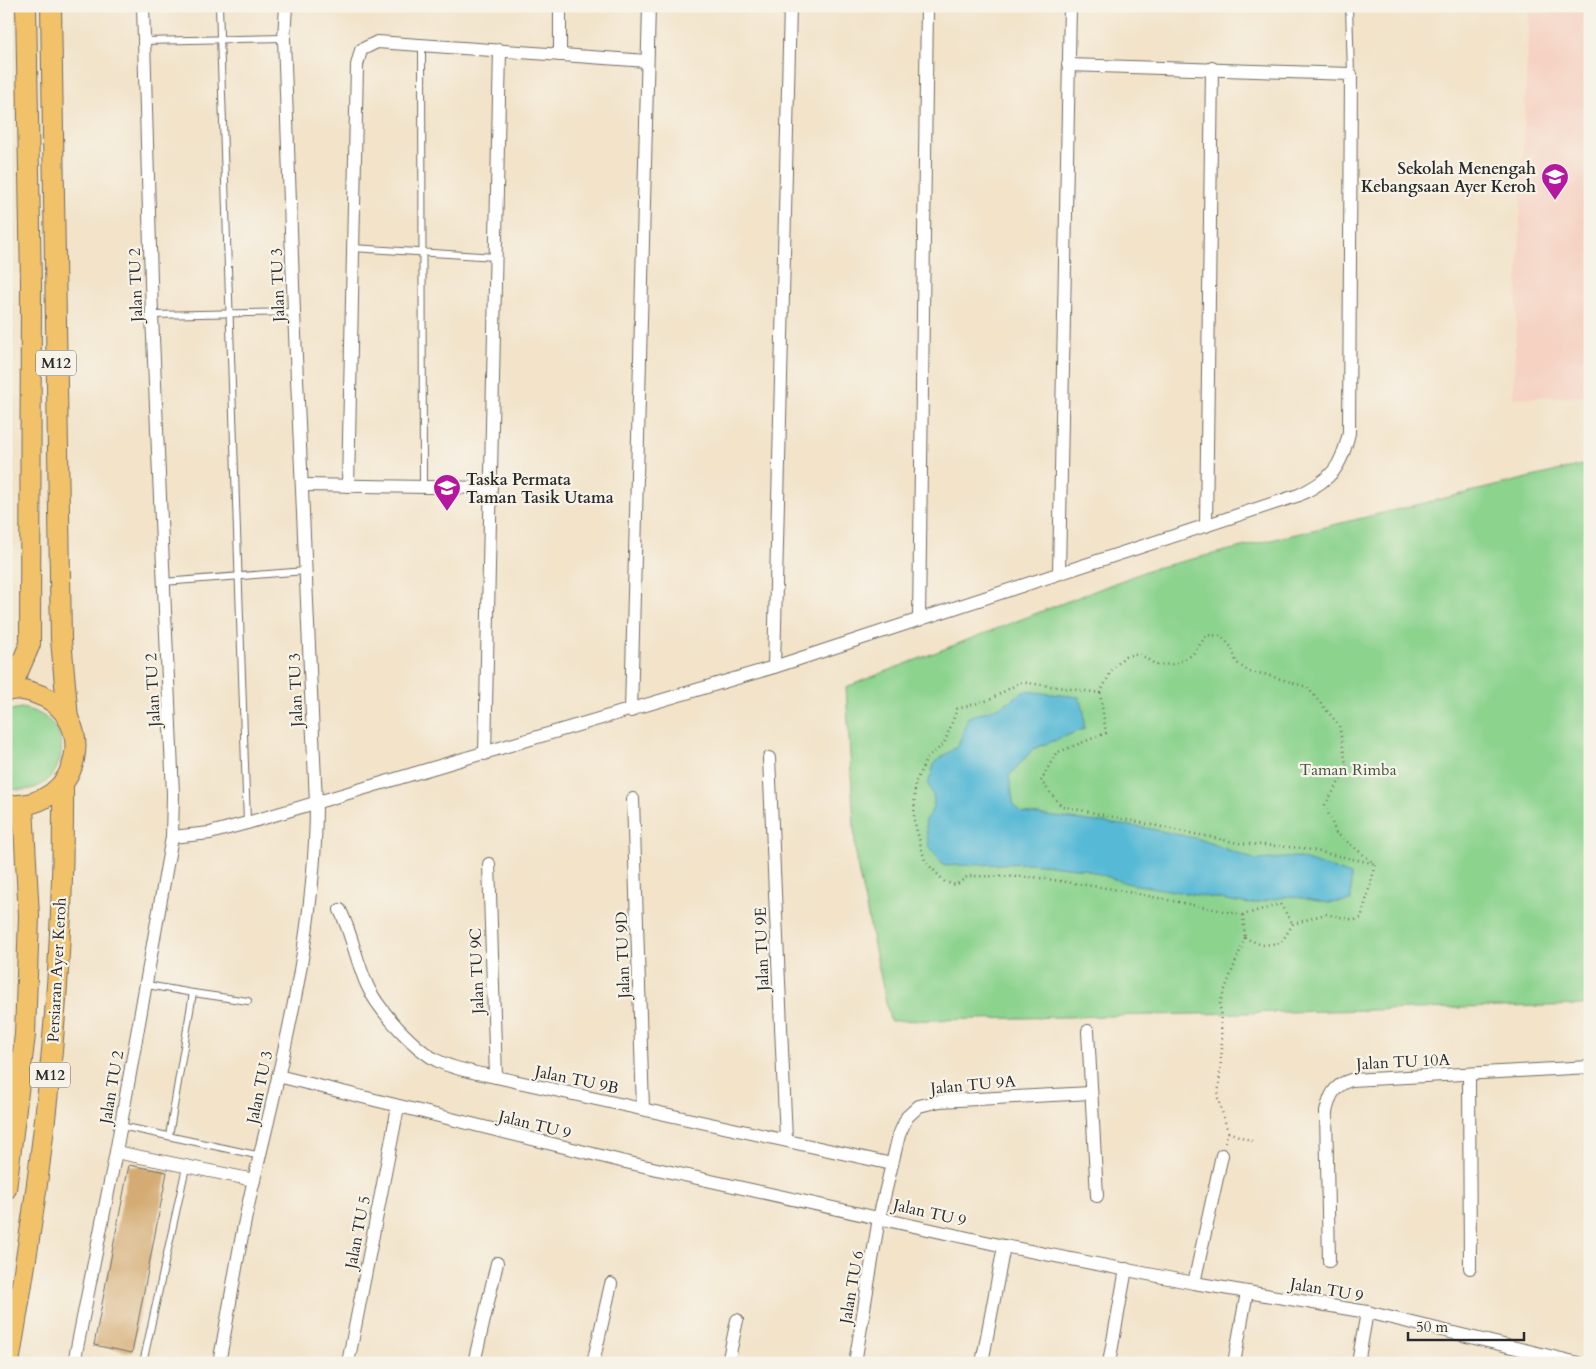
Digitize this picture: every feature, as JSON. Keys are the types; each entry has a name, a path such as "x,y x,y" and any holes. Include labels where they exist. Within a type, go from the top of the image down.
{"main road":[{"name":"M12","path":"26,6 31,284 30,644 8,691 27,690 43,696 57,705 68,719"},
{"name":"M12","path":"15,806 38,803 52,796 72,770 76,753 74,735 68,719 61,639 51,6"},
{"name":"Persiaran Ayer Keroh","path":"9,1363 40,1160 50,1068 58,980 63,835 62,785"},
{"name":"Persiaran Ayer Keroh","path":"6,1189 25,1034 29,916 15,806"}],"street":[{"name":"Jalan TU 2","path":"75,1360 121,1126 172,837 173,794 152,315 143,6"},
{"name":"Jalan TU 3","path":"220,1363 254,1180 299,974 315,862 316,803 284,38 286,6"},
{"path":"560,6 560,55"},
{"path":"631,710 649,6"},
{"path":"774,667 790,6"},
{"path":"919,620 927,6"},
{"path":"1059,573 1070,6"},
{"path":"348,486 357,65 361,50 377,42 647,61"},
{"path":"485,754 500,50"},
{"path":"172,837 210,833 247,823 774,667 1299,494 1319,485 1334,473 1344,455 1349,433 1351,74 1212,68 1068,65"},
{"path":"1206,526 1208,239 1212,68"},
{"path":"302,485 491,488"},
{"name":"Jalan TU 9E","path":"769,758 786,1139"},
{"name":"Jalan TU 9D","path":"633,799 644,1110"},
{"name":"Jalan TU 9C","path":"488,864 496,1078"},
{"name":"Jalan TU 9B","path":"340,910 347,925 357,960 368,988 389,1016 420,1049 440,1062 496,1078 786,1139 892,1164"},
{"path":"1088,1031 1097,1196"},
{"name":"Jalan TU 10A","path":"1329,1261 1326,1112 1334,1089 1341,1083 1351,1080 1590,1067"},
{"path":"1469,1074 1470,1268"},
{"name":"Jalan TU 9","path":"278,1076 621,1161 1004,1246 1194,1283 1367,1312 1578,1363"},
{"name":"Jalan TU 9A","path":"879,1218 898,1135 907,1117 919,1106 940,1101 1092,1093"},
{"name":"Jalan TU 5","path":"348,1363 398,1107"},
{"path":"116,1152 254,1180"},
{"path":"1194,1283 1222,1155"},
{"name":"Jalan TU 6","path":"855,1363 879,1218"},
{"path":"982,1363 1004,1246"},
{"path":"474,1363 497,1263"},
{"path":"1109,1363 1126,1269"},
{"path":"593,1363 611,1284"},
{"path":"1234,1363 1247,1292"},
{"path":"1358,1363 1367,1312"},
{"path":"728,1363 737,1320"}],"lane":[{"path":"219,6 247,823"},
{"path":"1349,6 1351,74"},
{"path":"143,41 284,38"},
{"path":"422,45 423,487"},
{"path":"353,248 496,257"},
{"path":"152,315 294,312"},
{"path":"163,582 306,572"},
{"path":"147,985 248,1001"},
{"path":"169,1136 193,993"},
{"path":"121,1126 260,1156"},
{"path":"143,1363 186,1167"},
{"path":"75,1360 105,1363"}],"path":[{"path":"1206,635 1221,636 1232,648 1236,662 1249,672 1264,674 1307,688 1339,725 1347,769 1326,805 1336,832 1376,864 1302,848 1238,843 1061,806 1041,781 1056,753 1106,733 1100,693 1112,670 1125,656 1140,654 1156,665 1175,664 1192,655 1206,635"},
{"path":"1100,693 1021,682 989,700 957,709 944,744 926,758 915,783 914,820 925,860 945,882 956,885 968,876 1033,878 1113,889 1243,915 1280,904 1293,924"},
{"path":"1244,938 1262,945 1281,943 1293,924 1325,914 1354,920 1362,918 1376,864"},
{"path":"1222,1155 1228,1132 1218,1098 1222,1048 1220,1002 1244,938 1243,915"},
{"path":"1228,1132 1252,1141"}],"shaded area":[{"name":"Sekolah Menengah Kebangsaan Ayer Keroh","path":"1529,6 1590,6 1590,396 1513,398"}],"green space":[{"name":"Taman Rimba","path":"1590,463 1590,1005 890,1021 856,860 846,687 1151,569"},
{"path":"21,708 42,715 55,728 61,743 60,759 53,774 42,785 26,790 6,787 6,711"}],"water":[{"path":"1025,691 1079,697 1084,711 1084,729 1033,749 1009,776 1014,806 1022,813 1147,828 1199,839 1256,860 1297,857 1351,875 1351,901 1329,903 1290,896 1249,904 1126,883 1084,869 1030,863 944,866 929,847 925,820 934,804 933,795 928,785 935,762 958,746 968,717 1000,707"}],"building":[{"path":"129,1165 167,1172 132,1353 94,1345"}],"place":[{"name":"Sekolah Menengah Kebangsaan Ayer Keroh","path":"1555,201"},
{"name":"Taska Permata Taman Tasik Utama","path":"447,512"}]}
